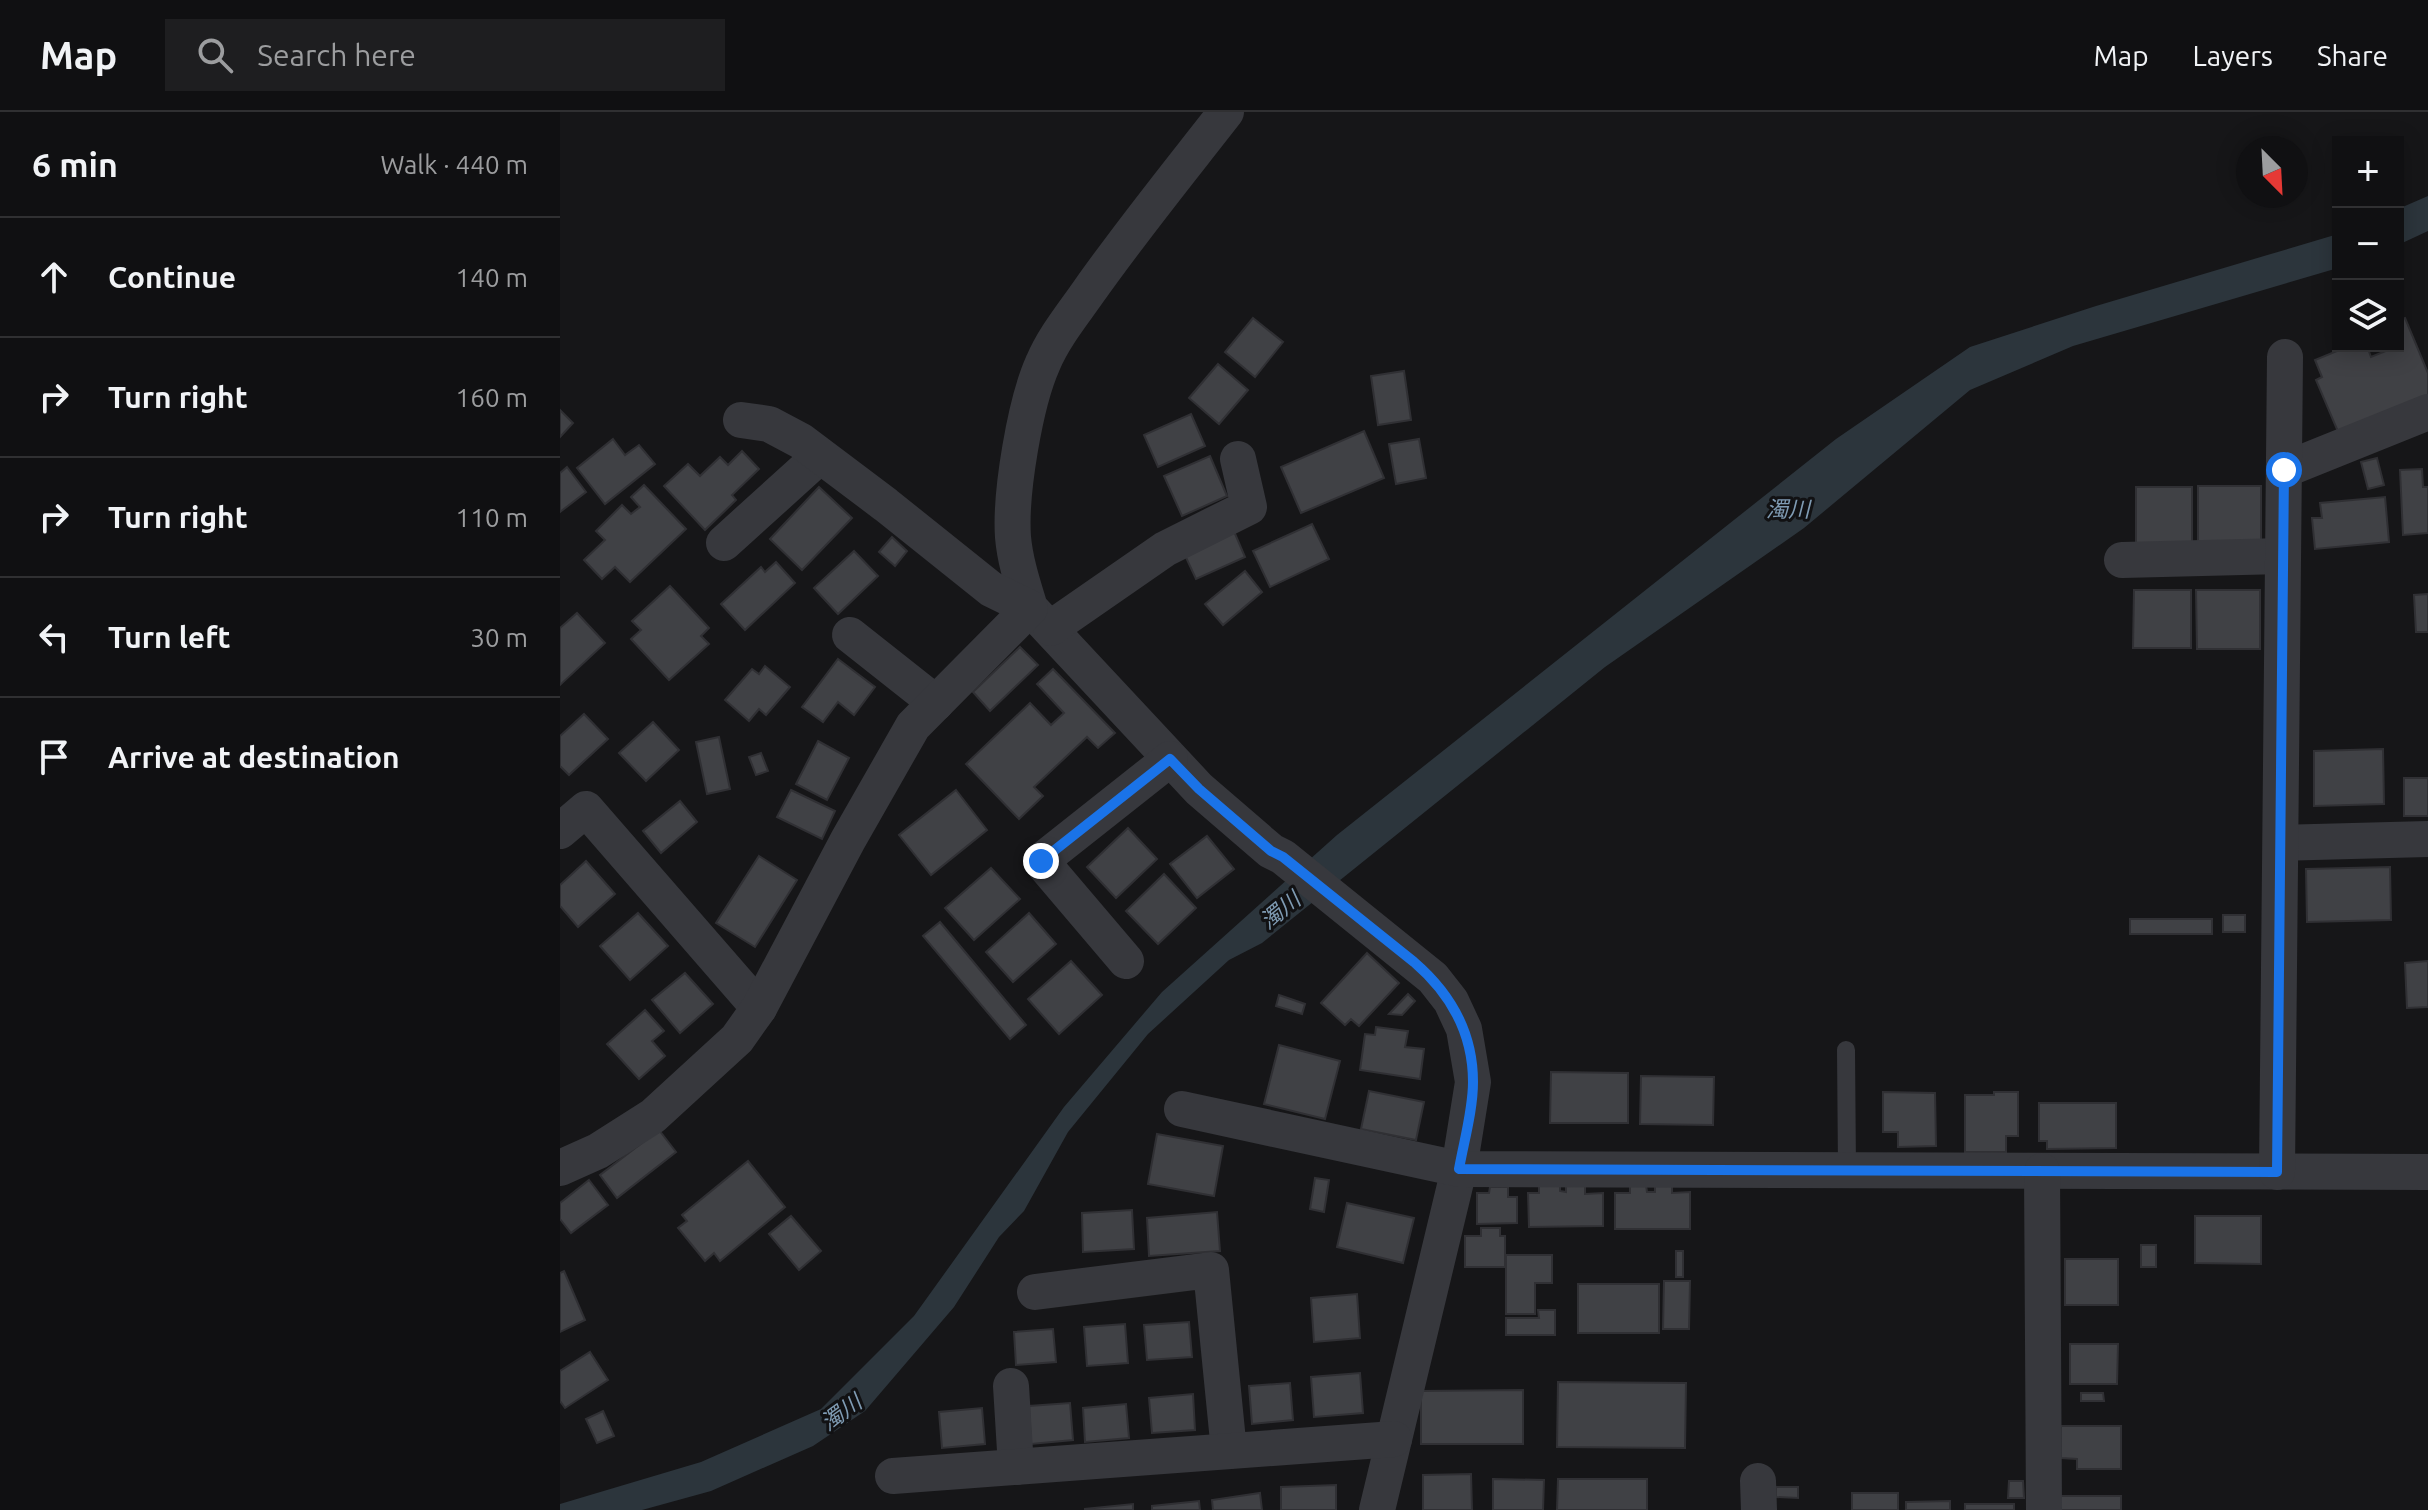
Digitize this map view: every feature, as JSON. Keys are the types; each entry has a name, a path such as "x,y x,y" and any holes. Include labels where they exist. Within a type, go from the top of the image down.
{"street":[{"path":"1226,112 1118,251 1043,361 1032,392 1018,469 1013,536 1020,575 1041,618 1199,789 1271,851 1283,857 1433,978 1451,1001 1464,1029 1473,1082 1459,1169 1377,1510"},
{"path":"2277,1172 2285,357"},
{"path":"2284,470 2428,412"},
{"path":"741,420 769,424 801,441 991,589 1041,618"},
{"path":"724,543 820,456"},
{"path":"560,1168 598,1151 653,1116 737,1039 759,1008 913,726 936,703 1041,618 1165,549 1249,507 1238,459"},
{"path":"2122,560 2283,556"},
{"path":"850,635 936,703"},
{"path":"1126,961 1041,861 1170,759"},
{"path":"560,831 586,809 759,1008"},
{"path":"2281,843 2428,839"},
{"path":"1182,1109 1459,1169 2428,1172"},
{"path":"2042,1171 2044,1510"},
{"path":"1035,1292 1211,1270 1229,1451"},
{"path":"1011,1386 1016,1467"},
{"path":"893,1476 1394,1439"}],"lane":[{"path":"1846,1050 1847,1169"}],"water":[{"path":"2428,196 2428,231 2404,242 2404,208"},
{"name":"濁川","path":"2332,236 2332,270 2073,346 1970,390 1804,528 1605,667 1262,943 1229,960 1148,1034 1068,1132 1024,1211 999,1237 954,1307 865,1411 813,1446 711,1491 642,1510 560,1510 560,1504 701,1462 821,1409 914,1316 1064,1107 1162,992 1337,835 1836,439 1970,347"}],"building":[{"path":"1253,318 1283,342 1255,377 1225,352"},
{"path":"2404,318 2428,373 2428,396 2339,434 2316,380 2322,377 2315,360 2334,352 2369,352 2371,357 2383,352 2404,352"},
{"path":"1218,364 1248,390 1219,424 1189,398"},
{"path":"1404,371 1411,420 1378,425 1371,376"},
{"path":"560,410 573,423 560,437"},
{"path":"1191,414 1205,446 1158,467 1144,435"},
{"path":"1364,431 1384,478 1301,513 1281,467"},
{"path":"613,439 625,455 639,445 655,464 605,504 577,468"},
{"path":"1419,439 1426,478 1396,484 1389,444"},
{"path":"742,451 759,469 732,495 736,500 705,530 664,486 688,464 700,476 720,457 728,465"},
{"path":"1210,456 1227,496 1182,516 1164,476"},
{"path":"2377,458 2384,485 2368,489 2361,462"},
{"path":"567,467 586,492 560,512 560,473"},
{"path":"2422,469 2423,487 2428,487 2428,533 2403,535 2400,470"},
{"path":"644,485 686,529 630,582 615,567 602,579 584,560 605,540 596,531 622,505 631,514 640,507 631,497"},
{"path":"2198,486 2261,486 2261,545 2198,545"},
{"path":"819,487 852,518 802,570 770,539"},
{"path":"2136,487 2192,487 2192,545 2136,545"},
{"path":"2385,497 2389,542 2315,549 2312,518 2322,518 2320,503"},
{"path":"1312,524 1329,559 1270,587 1253,551"},
{"path":"1233,529 1245,557 1196,579 1183,551"},
{"path":"892,537 907,551 895,566 879,552"},
{"path":"854,551 878,576 838,614 814,588"},
{"path":"776,562 795,583 745,630 721,604 761,567 765,572"},
{"path":"1245,571 1262,592 1223,625 1205,604"},
{"path":"670,586 709,628 701,636 709,644 669,680 631,639 641,630 632,621"},
{"path":"2134,590 2191,590 2191,648 2133,648"},
{"path":"2196,590 2260,590 2260,649 2197,649"},
{"path":"2428,594 2428,632 2416,632 2414,595"},
{"path":"577,613 605,643 560,685 560,628"},
{"path":"1020,647 1038,665 990,711 973,692"},
{"path":"838,659 875,687 854,715 838,702 823,722 802,707"},
{"path":"765,666 790,687 766,715 759,709 749,721 725,700 752,669 759,674"},
{"path":"1053,669 1115,733 1098,748 1087,737 1034,787 1043,796 1019,819 966,764 1030,703 1051,725 1064,713 1037,684"},
{"path":"584,714 608,739 569,775 560,766 560,736"},
{"path":"653,722 679,750 646,781 619,753"},
{"path":"719,737 730,789 707,794 696,742"},
{"path":"818,741 849,758 827,800 796,784"},
{"path":"2383,749 2384,804 2314,806 2314,751"},
{"path":"761,753 768,771 756,775 749,757"},
{"path":"2404,778 2428,778 2428,816 2404,816"},
{"path":"791,790 835,811 822,839 777,817"},
{"path":"956,790 987,830 931,875 899,835"},
{"path":"680,801 697,822 661,853 643,831"},
{"path":"1128,828 1157,859 1116,898 1087,867"},
{"path":"1207,836 1234,869 1197,898 1170,864"},
{"path":"759,856 797,880 755,947 716,923"},
{"path":"586,861 615,894 578,927 560,906 560,885"},
{"path":"2390,867 2391,920 2307,922 2306,869"},
{"path":"991,868 1020,899 974,940 945,908"},
{"path":"1164,874 1196,908 1158,944 1126,911"},
{"path":"638,913 668,946 630,980 600,946"},
{"path":"1029,913 1056,944 1013,982 986,952"},
{"path":"2223,915 2245,915 2245,932 2223,932"},
{"path":"2130,919 2212,919 2212,934 2130,934"},
{"path":"940,922 1026,1025 1010,1039 923,936"},
{"path":"1367,953 1399,983 1359,1026 1351,1019 1345,1025 1321,1003"},
{"path":"1071,961 1102,995 1059,1034 1028,999"},
{"path":"2428,961 2428,1007 2407,1008 2405,963"},
{"path":"685,973 713,1004 680,1033 652,1000"},
{"path":"1408,994 1415,1001 1402,1015 1389,1014"},
{"path":"1279,995 1305,1004 1302,1014 1276,1006"},
{"path":"645,1010 664,1031 652,1041 665,1056 639,1079 607,1044"},
{"path":"1376,1027 1408,1031 1405,1047 1424,1049 1420,1079 1360,1070 1365,1034 1375,1035"},
{"path":"1279,1045 1340,1061 1325,1119 1264,1104"},
{"path":"1551,1072 1628,1073 1628,1123 1550,1123"},
{"path":"1641,1076 1714,1077 1713,1125 1640,1124"},
{"path":"1369,1091 1424,1102 1416,1140 1361,1129"},
{"path":"1883,1092 1935,1093 1936,1146 1898,1147 1898,1132 1883,1132"},
{"path":"1994,1092 2018,1092 2018,1136 2006,1136 2006,1152 1965,1152 1965,1095 1994,1095"},
{"path":"2039,1103 2116,1103 2116,1148 2047,1149 2047,1141 2039,1141"},
{"path":"659,1130 676,1152 617,1198 600,1175"},
{"path":"1157,1134 1223,1146 1214,1196 1148,1184"},
{"path":"748,1161 785,1207 720,1261 714,1253 705,1261 678,1228 687,1221 682,1215"},
{"path":"1315,1178 1329,1180 1324,1212 1310,1209"},
{"path":"589,1180 608,1205 571,1233 560,1219 560,1203"},
{"path":"1539,1185 1560,1185 1560,1191 1566,1192 1566,1185 1585,1185 1585,1194 1603,1193 1603,1226 1529,1227 1528,1193 1539,1193"},
{"path":"1646,1185 1647,1192 1655,1192 1655,1186 1672,1186 1672,1193 1690,1192 1690,1229 1615,1229 1615,1193 1630,1193 1630,1186"},
{"path":"1490,1187 1508,1187 1508,1197 1517,1197 1517,1223 1477,1224 1477,1193 1489,1193"},
{"path":"1347,1203 1414,1218 1403,1263 1337,1247"},
{"path":"1132,1210 1134,1249 1083,1252 1082,1213"},
{"path":"1217,1212 1220,1251 1149,1256 1147,1218"},
{"path":"791,1216 821,1251 799,1270 769,1234"},
{"path":"2195,1216 2261,1216 2261,1264 2195,1263"},
{"path":"1481,1228 1500,1228 1500,1236 1505,1236 1505,1267 1465,1267 1465,1236 1481,1236"},
{"path":"2141,1245 2156,1245 2156,1267 2141,1267"},
{"path":"1676,1251 1683,1251 1683,1277 1676,1277"},
{"path":"1506,1255 1552,1255 1552,1283 1535,1283 1535,1314 1506,1314"},
{"path":"2065,1259 2118,1259 2118,1305 2065,1305"},
{"path":"564,1271 585,1320 560,1332 560,1273"},
{"path":"1664,1281 1690,1281 1689,1329 1663,1329"},
{"path":"1578,1284 1659,1284 1659,1333 1578,1333"},
{"path":"1357,1294 1360,1338 1314,1342 1311,1298"},
{"path":"1538,1310 1555,1310 1555,1335 1506,1335 1506,1318 1539,1318"},
{"path":"1189,1322 1192,1357 1147,1360 1144,1325"},
{"path":"1125,1324 1128,1363 1087,1366 1084,1327"},
{"path":"1053,1329 1056,1362 1016,1365 1014,1332"},
{"path":"2070,1344 2118,1344 2117,1384 2070,1384"},
{"path":"590,1352 608,1380 565,1408 560,1401 560,1371"},
{"path":"1360,1373 1363,1413 1314,1417 1311,1377"},
{"path":"1558,1382 1686,1383 1685,1448 1557,1447"},
{"path":"1290,1383 1293,1420 1252,1424 1249,1386"},
{"path":"1523,1390 1523,1444 1421,1444 1421,1391"},
{"path":"2081,1393 2103,1393 2104,1401 2081,1401"},
{"path":"1193,1394 1195,1430 1152,1433 1149,1398"},
{"path":"1070,1403 1073,1440 1031,1444 1029,1406"},
{"path":"1126,1404 1129,1438 1085,1442 1083,1408"},
{"path":"982,1408 985,1444 942,1448 939,1412"},
{"path":"603,1411 614,1436 597,1443 586,1419"},
{"path":"2061,1426 2121,1426 2121,1469 2077,1469 2077,1459 2061,1458"},
{"path":"1471,1474 1472,1510 1423,1510 1423,1475"},
{"path":"1493,1479 1544,1480 1543,1510 1493,1510"},
{"path":"1558,1479 1647,1479 1647,1510 1557,1510"},
{"path":"2009,1481 2023,1481 2024,1498 2008,1498"},
{"path":"1336,1485 1336,1510 1281,1510 1281,1487"},
{"path":"1776,1487 1798,1487 1798,1498 1776,1497"},
{"path":"1260,1493 1262,1510 1213,1510 1212,1500"},
{"path":"1852,1493 1898,1493 1898,1510 1852,1510"},
{"path":"2060,1496 2121,1496 2121,1510 2060,1510"},
{"path":"1199,1501 1200,1510 1152,1510 1152,1506"},
{"path":"1950,1501 1950,1510 1906,1510 1906,1502"},
{"path":"1133,1504 1133,1510 1085,1510 1085,1509"},
{"path":"1965,1504 2014,1504 2014,1510 1965,1510"}],"route":[{"path":"1041,861 1170,759 1199,789 1271,851 1283,857 1433,978 1451,1001 1464,1029 1473,1082 1459,1169 2277,1172 2284,470"}]}
